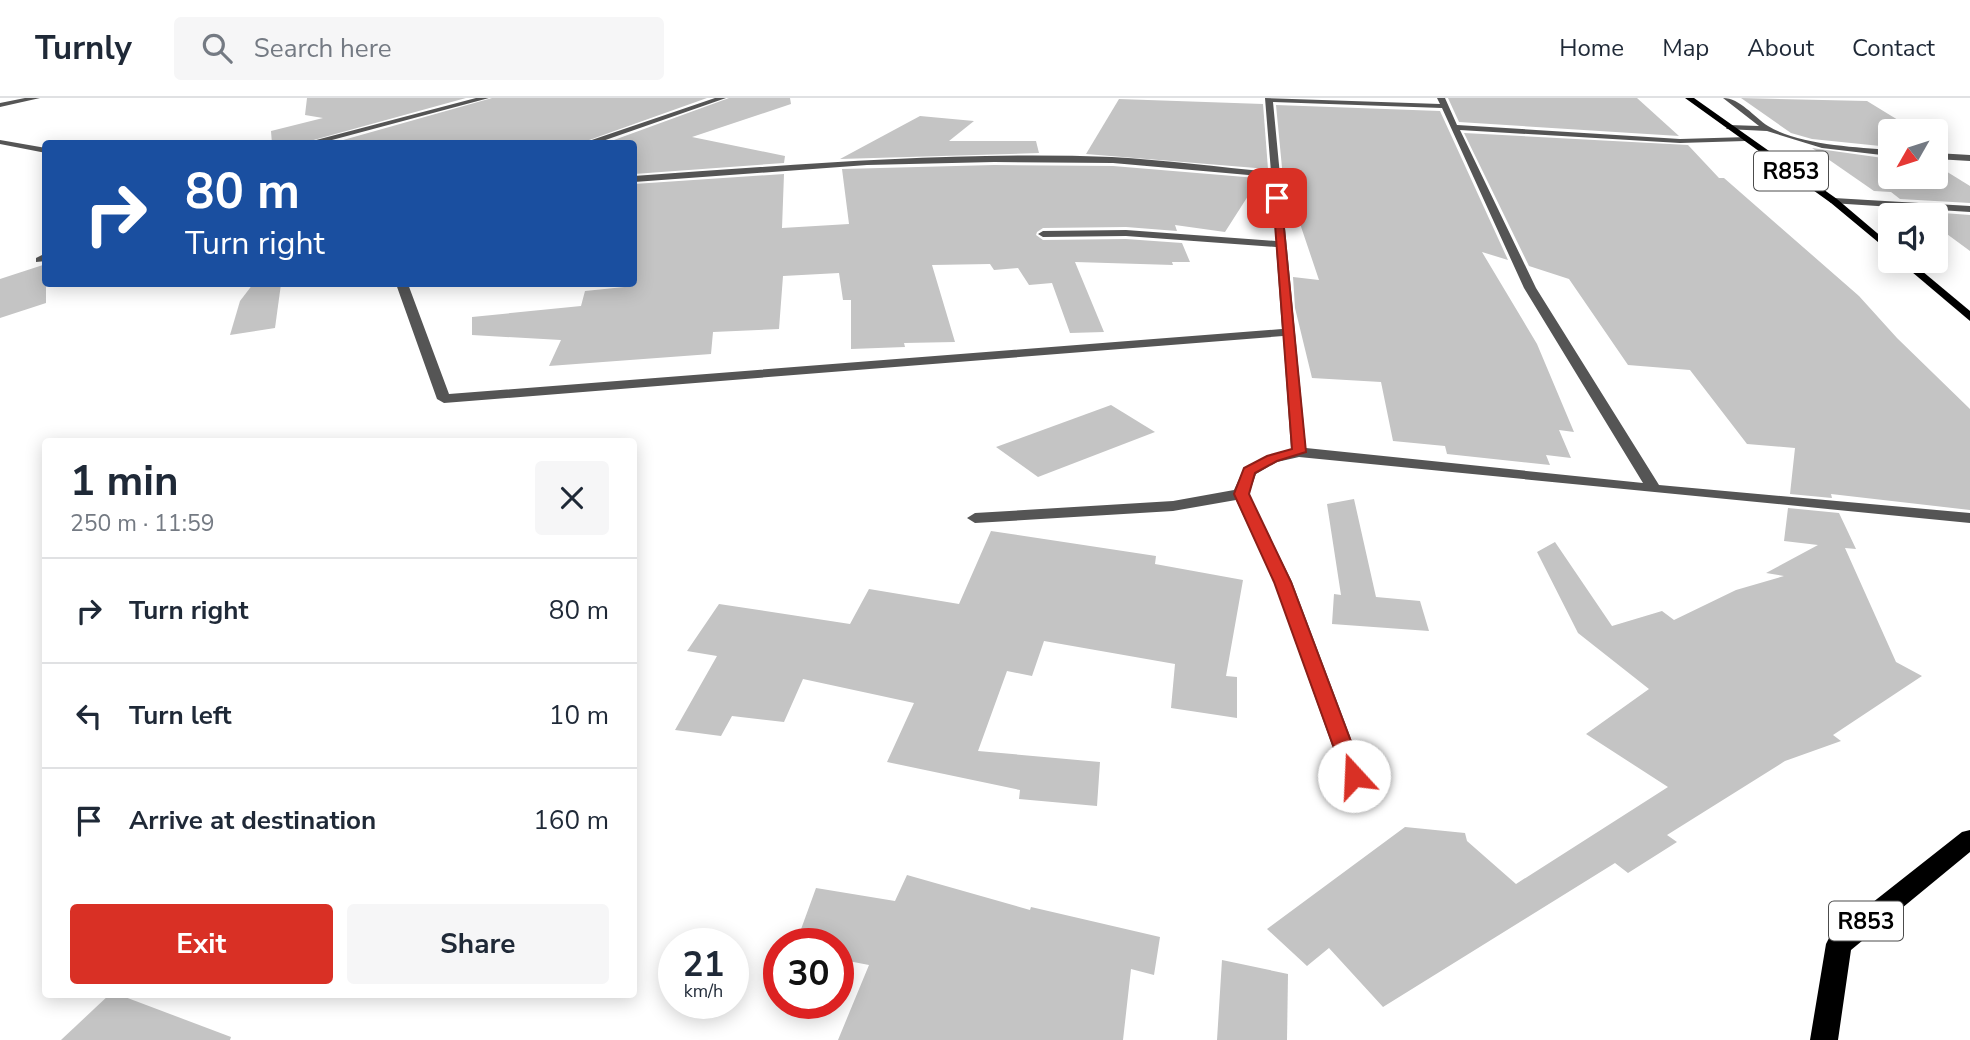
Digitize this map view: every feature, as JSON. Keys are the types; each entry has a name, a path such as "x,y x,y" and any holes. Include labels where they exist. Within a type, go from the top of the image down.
{"main road":[{"name":"R853","path":"1689,98 1834,201 1878,239"},
{"path":"1918,273 1970,317"},
{"name":"R853","path":"1824,1040 1839,944 1970,839"}],"street":[{"path":"0,105 37,98"},
{"path":"321,140 485,98"},
{"path":"595,140 722,98"},
{"path":"1727,98 1768,130"},
{"path":"1299,452 1269,99 1443,102 1530,288 1654,489"},
{"path":"1455,127 1680,141 1745,139"},
{"path":"1730,127 1768,130 1822,146 1878,152"},
{"path":"0,142 42,150"},
{"path":"1948,157 1970,158"},
{"path":"637,179 867,162 994,159 1112,160 1275,175"},
{"path":"1834,201 1970,209"},
{"path":"1043,234 1126,233 1281,244"},
{"path":"403,287 444,399 1289,332"},
{"path":"1354,776 1283,582 1241,494 1249,471 1272,458 1299,452 1970,518"},
{"path":"975,518 1173,506 1241,494"}],"building":[{"path":"307,98 466,98 314,140 272,140 271,131 323,118 305,115"},
{"path":"492,98 707,98 589,140 343,140"},
{"path":"729,98 790,98 791,104 692,137 785,156 784,163 637,174 637,140 614,140"},
{"path":"1448,98 1637,98 1679,136 1459,122"},
{"path":"1741,98 1867,101 1896,119 1878,119 1878,146 1812,139 1791,133"},
{"path":"1119,99 1263,104 1268,169 1086,154"},
{"path":"1276,105 1440,111 1508,260 1482,252 1537,344 1574,432 1559,430 1571,458 1546,455 1550,465 1447,454 1445,446 1393,441 1381,382 1312,378 1295,308 1293,277 1319,280 1292,200 1285,199"},
{"path":"920,116 974,121 949,141 1036,141 1039,153 840,159"},
{"path":"1464,133 1688,145 1719,178 1724,178 1859,296 1897,338 1970,409 1970,510 1831,494 1832,498 1790,494 1795,448 1747,444 1690,370 1628,365 1569,279 1529,266"},
{"path":"1812,148 1878,157 1878,189 1948,189 1948,172 1970,186 1970,203 1900,199 1891,192 1874,191"},
{"path":"994,165 1113,166 1269,179 1270,198 1248,196 1225,232 1175,225 1177,231 1126,227 1043,228 1037,232 1036,235 1043,240 1126,239 1182,243 1190,262 1172,262 1173,265 1075,262 1104,332 1070,333 1052,283 1029,285 1018,268 994,270 990,264 932,265 955,342 904,343 905,347 851,349 851,300 843,300 839,273 783,276 779,329 713,332 711,354 549,366 561,340 472,335 472,317 581,306 585,291 637,287 637,184 784,174 782,228 849,224 842,169"},
{"path":"1948,213 1970,215 1970,251 1948,235"},
{"path":"42,265 42,287 46,287 46,303 0,318 0,279"},
{"path":"251,287 281,287 275,328 230,335 240,301"},
{"path":"1111,405 1155,432 1038,477 996,447"},
{"path":"1354,499 1376,597 1420,601 1429,631 1332,624 1334,594 1341,595 1327,504"},
{"path":"1788,508 1839,513 1856,549 1845,548 1896,662 1922,676 1833,735 1841,741 1785,761 1667,835 1677,842 1628,873 1615,863 1383,1007 1329,948 1307,966 1267,929 1405,827 1465,833 1467,841 1516,884 1668,787 1586,734 1649,689 1578,633 1537,552 1555,542 1612,626 1662,611 1674,620 1736,590 1784,576 1766,573 1818,545 1784,541"},
{"path":"991,531 1156,556 1155,564 1243,580 1226,676 1237,677 1237,718 1171,708 1175,664 1044,641 1032,676 1007,671 978,751 1100,762 1097,806 1019,799 1020,790 887,762 914,703 803,679 784,722 732,716 721,736 675,730 717,656 687,651 719,604 850,624 869,589 959,604"},
{"path":"907,875 1030,910 1031,907 1160,937 1154,975 1131,969 1123,1040 838,1040 847,1019 854,1019 854,1001 869,965 854,962 854,928 801,928 816,888 895,901"},
{"path":"1222,960 1288,974 1287,1040 1217,1040"},
{"path":"106,998 128,998 231,1037 230,1040 61,1040"}],"route":[{"path":"1277,198 1299,452 1272,458 1249,471 1241,494 1283,582 1354,776"}]}
